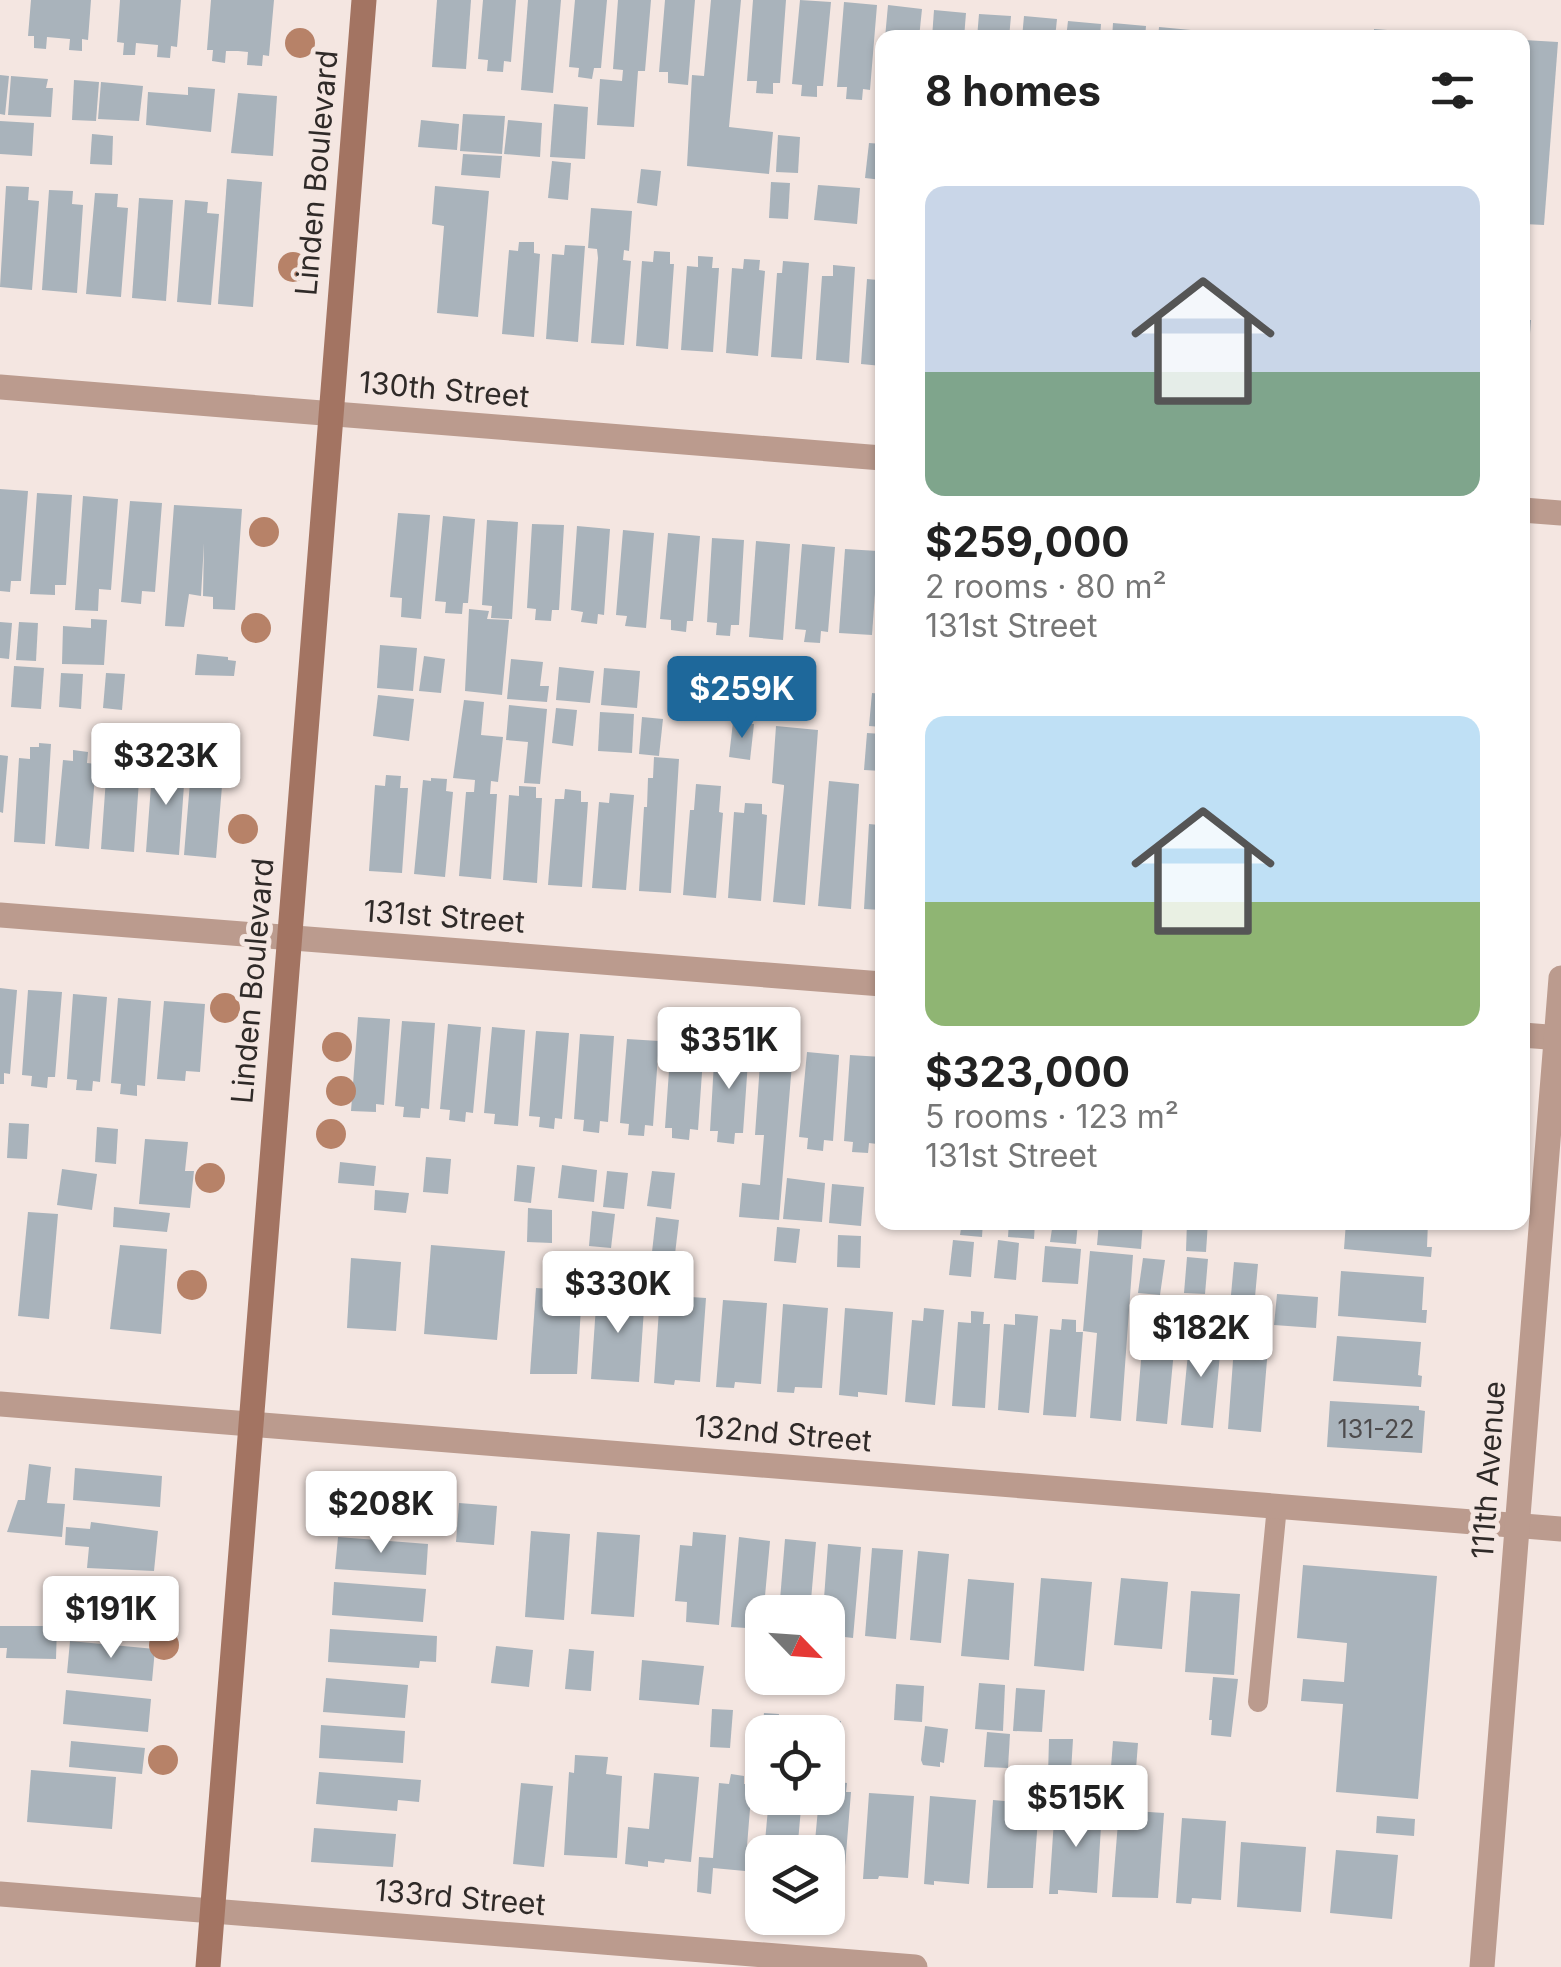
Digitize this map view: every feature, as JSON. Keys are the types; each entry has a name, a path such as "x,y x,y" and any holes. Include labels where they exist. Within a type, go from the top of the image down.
{"main road":[{"name":"Linden Boulevard","path":"208,1967 364,0"}],"street":[{"name":"130th Street","path":"0,388 875,457"},
{"path":"1530,511 1561,513"},
{"name":"131st Street","path":"0,915 875,983"},
{"name":"111th Avenue","path":"1482,1967 1561,978"},
{"path":"1530,1036 1559,1038"},
{"name":"132nd Street","path":"0,1404 1561,1529"},
{"name":"133rd Street","path":"0,1894 915,1967"}],"lane":[{"path":"1258,1702 1277,1506"}],"building":[{"path":"31,0 91,0 88,40 82,39 82,51 69,50 70,39 47,37 46,49 34,48 34,36 28,36"},
{"path":"120,0 181,0 177,47 171,46 170,58 157,57 158,45 136,43 135,55 123,55 124,43 117,42"},
{"path":"211,0 274,0 269,56 263,55 262,66 247,65 248,52 238,51 226,51 225,63 212,61 213,50 207,50"},
{"path":"437,0 471,0 466,69 432,67"},
{"path":"483,0 516,0 511,62 504,61 503,72 487,71 488,60 478,59"},
{"path":"528,0 561,0 553,93 521,90"},
{"path":"575,0 607,0 601,68 594,68 592,79 578,77 579,68 569,67"},
{"path":"618,0 651,0 645,71 638,71 634,127 597,125 600,79 622,81 623,70 613,69"},
{"path":"665,0 695,0 688,85 668,83 668,72 659,72"},
{"path":"711,0 741,0 729,127 773,132 769,174 687,166 692,75 704,76"},
{"path":"753,0 786,0 780,83 773,83 773,94 756,93 757,81 747,81"},
{"path":"800,0 831,2 823,86 817,86 817,97 801,96 802,85 792,84"},
{"path":"844,2 877,5 870,90 863,89 862,100 846,99 847,87 837,87"},
{"path":"888,5 922,9 920,30 886,30"},
{"path":"934,10 966,13 965,30 933,30"},
{"path":"979,14 1011,16 1010,30 978,30"},
{"path":"1024,16 1057,19 1056,30 1023,30"},
{"path":"1068,21 1101,24 1101,30 1067,30"},
{"path":"1113,23 1146,26 1146,30 1113,30"},
{"path":"1530,40 1558,42 1544,225 1530,224"},
{"path":"0,75 9,76 5,115 0,114"},
{"path":"11,76 48,79 46,88 53,88 51,117 8,115"},
{"path":"74,80 99,82 96,121 72,120"},
{"path":"101,82 143,86 139,121 98,119"},
{"path":"188,87 215,89 211,132 146,125 148,92 188,95"},
{"path":"238,93 277,96 273,156 231,153"},
{"path":"554,104 588,107 585,159 550,157"},
{"path":"463,114 505,116 502,154 460,151"},
{"path":"421,120 459,124 457,150 418,147"},
{"path":"508,120 542,123 540,157 504,154"},
{"path":"0,121 34,123 32,156 0,154"},
{"path":"92,134 113,136 112,165 90,164"},
{"path":"778,135 800,137 798,173 776,172"},
{"path":"869,143 875,143 875,179 865,178"},
{"path":"463,154 502,156 500,178 461,175"},
{"path":"552,161 571,163 568,200 548,198"},
{"path":"641,169 661,171 657,206 637,203"},
{"path":"227,179 262,182 253,307 218,304"},
{"path":"771,182 790,183 788,219 769,218"},
{"path":"818,185 860,188 857,224 814,220"},
{"path":"6,186 29,187 28,200 39,201 32,290 0,287"},
{"path":"435,186 489,191 478,317 437,313 444,226 432,224"},
{"path":"49,190 73,191 72,204 83,205 77,293 42,290"},
{"path":"95,193 118,194 117,207 128,208 121,297 86,294"},
{"path":"139,198 173,200 166,301 132,298"},
{"path":"185,200 208,202 207,213 219,214 211,305 177,302"},
{"path":"591,208 632,211 629,251 624,250 623,260 631,261 624,345 591,343 598,258 597,249 588,248"},
{"path":"519,242 534,242 534,253 540,254 534,337 502,334 509,250 518,251"},
{"path":"565,245 585,246 578,342 546,339 552,254 564,255"},
{"path":"654,251 670,252 670,264 674,264 668,349 636,346 642,261 653,262"},
{"path":"698,256 713,257 712,268 719,268 713,352 681,350 687,266 698,267"},
{"path":"744,259 760,260 759,270 765,271 758,356 726,353 732,268 743,269"},
{"path":"783,261 809,263 802,359 771,357 777,273 782,273"},
{"path":"833,265 855,267 849,363 816,360 822,276 833,276"},
{"path":"867,279 875,280 875,365 861,364"},
{"path":"0,489 28,491 21,581 11,581 10,592 0,591"},
{"path":"37,493 72,495 66,585 55,585 55,595 30,594"},
{"path":"83,496 118,499 111,590 99,589 98,611 75,610"},
{"path":"130,501 162,503 155,592 142,591 141,604 121,602"},
{"path":"174,505 242,509 235,610 213,609 213,597 203,596 204,543 201,596 189,594 184,627 165,626"},
{"path":"398,513 430,515 421,619 401,617 402,598 390,597"},
{"path":"443,516 475,519 468,603 463,603 462,614 445,613 446,602 435,601"},
{"path":"487,520 518,522 512,619 491,618 492,606 482,605"},
{"path":"532,524 564,525 559,610 552,610 551,621 535,620 536,609 527,608"},
{"path":"577,526 610,529 604,615 598,614 597,624 581,622 583,612 571,610"},
{"path":"623,530 654,533 646,628 625,626 627,616 616,615"},
{"path":"668,533 700,536 693,621 687,621 686,632 671,630 671,620 660,619"},
{"path":"712,538 744,540 739,625 731,625 730,636 716,635 717,623 707,622"},
{"path":"756,541 790,544 783,640 749,637"},
{"path":"802,544 835,547 828,632 821,631 820,643 804,642 806,630 795,629"},
{"path":"845,549 875,551 872,635 839,633"},
{"path":"469,609 489,611 487,619 509,620 502,695 465,691"},
{"path":"91,619 107,620 104,665 62,664 63,626 91,628"},
{"path":"0,622 12,623 9,659 0,658"},
{"path":"19,622 38,623 36,661 16,660"},
{"path":"380,645 417,648 413,691 377,688"},
{"path":"197,654 236,661 234,676 195,675"},
{"path":"424,656 445,659 441,693 419,691"},
{"path":"511,659 543,662 540,686 549,686 547,702 507,699"},
{"path":"14,666 44,668 41,709 11,707"},
{"path":"559,667 594,671 590,703 556,700"},
{"path":"604,668 640,671 637,708 601,705"},
{"path":"61,673 83,674 81,709 59,707"},
{"path":"106,673 125,674 122,710 103,708"},
{"path":"739,681 760,683 757,716 735,714"},
{"path":"779,682 802,684 800,721 776,720"},
{"path":"695,691 731,694 729,713 693,710"},
{"path":"872,693 875,693 875,726 869,726"},
{"path":"378,695 414,699 409,741 373,736"},
{"path":"464,700 484,702 481,735 503,737 498,782 491,781 490,794 497,794 491,879 459,876 466,792 474,792 475,780 453,778"},
{"path":"509,705 547,709 540,784 524,783 528,742 506,740"},
{"path":"556,708 577,710 573,746 552,743"},
{"path":"600,712 634,714 632,753 598,751"},
{"path":"642,717 663,719 659,756 639,754"},
{"path":"733,722 754,724 750,760 729,757"},
{"path":"776,726 818,730 805,905 773,902 784,787 772,783"},
{"path":"867,733 875,734 875,771 864,770"},
{"path":"39,743 51,744 45,844 14,842 19,758 30,759 30,747 39,747"},
{"path":"73,750 88,752 87,763 96,764 89,849 55,846 63,760 73,761"},
{"path":"118,754 134,756 133,766 140,766 134,852 101,849 107,764 118,765"},
{"path":"0,755 8,756 3,813 0,812"},
{"path":"654,757 679,759 671,893 639,891 644,807 648,778 653,778"},
{"path":"153,759 178,761 177,770 185,771 179,855 146,852"},
{"path":"199,761 208,761 207,773 223,774 216,858 184,855 191,770 198,771"},
{"path":"386,775 401,776 400,788 408,788 402,873 369,871 375,785 385,786"},
{"path":"447,779 446,791 453,792 445,877 414,874 423,780"},
{"path":"829,781 859,784 851,909 818,906"},
{"path":"696,784 721,786 719,812 723,813 716,898 683,895"},
{"path":"519,786 536,787 536,798 542,798 537,883 503,880 509,795 519,796"},
{"path":"565,789 581,791 581,802 588,802 582,887 548,885 555,799 564,799"},
{"path":"610,793 634,795 626,890 592,888 599,802 609,803"},
{"path":"745,803 762,804 762,814 767,815 761,901 728,898 734,812 744,813"},
{"path":"869,824 875,825 875,910 864,909"},
{"path":"0,988 17,990 10,1074 4,1073 4,1084 0,1084"},
{"path":"28,990 62,992 55,1077 48,1077 47,1088 31,1086 32,1076 22,1075"},
{"path":"73,994 107,997 100,1082 93,1081 92,1091 76,1090 77,1080 67,1079"},
{"path":"118,998 151,1001 145,1086 137,1085 137,1096 120,1094 121,1084 111,1083"},
{"path":"164,1001 205,1004 200,1072 186,1071 185,1081 157,1079"},
{"path":"358,1017 390,1019 384,1105 376,1104 376,1112 351,1111"},
{"path":"402,1021 435,1023 429,1109 421,1108 420,1118 403,1117 404,1107 395,1106"},
{"path":"448,1024 481,1027 473,1113 466,1112 465,1122 449,1120 450,1110 440,1109"},
{"path":"492,1027 525,1030 518,1126 494,1124 495,1114 484,1113"},
{"path":"536,1031 569,1033 562,1119 555,1118 554,1129 539,1127 540,1117 529,1116"},
{"path":"580,1034 614,1036 608,1122 600,1121 599,1133 583,1131 584,1120 574,1119"},
{"path":"627,1039 659,1041 653,1126 645,1125 644,1136 628,1135 629,1124 620,1123"},
{"path":"671,1042 704,1044 698,1130 690,1129 689,1140 672,1138 672,1128 665,1128"},
{"path":"715,1045 749,1047 743,1133 735,1133 734,1144 717,1142 718,1131 710,1131"},
{"path":"761,1049 793,1052 779,1220 739,1217 742,1183 760,1185 764,1135 755,1135"},
{"path":"807,1052 839,1055 833,1141 824,1140 823,1151 807,1149 808,1138 799,1137"},
{"path":"850,1055 875,1057 875,1144 869,1143 868,1153 852,1152 853,1142 844,1141"},
{"path":"9,1123 29,1124 27,1159 7,1158"},
{"path":"97,1127 118,1129 116,1164 95,1162"},
{"path":"145,1139 188,1142 185,1171 194,1171 190,1208 139,1204"},
{"path":"426,1157 451,1159 448,1194 423,1192"},
{"path":"340,1162 376,1166 374,1186 338,1183"},
{"path":"517,1165 535,1167 531,1203 514,1201"},
{"path":"562,1165 597,1170 594,1202 558,1198"},
{"path":"62,1169 97,1174 92,1210 57,1205"},
{"path":"607,1171 628,1173 624,1209 603,1207"},
{"path":"652,1171 675,1173 671,1209 647,1206"},
{"path":"787,1178 825,1183 822,1222 783,1219"},
{"path":"832,1184 864,1187 861,1226 829,1223"},
{"path":"375,1190 409,1193 406,1213 374,1210"},
{"path":"114,1207 170,1213 167,1232 113,1227"},
{"path":"528,1208 552,1210 552,1243 527,1242"},
{"path":"592,1211 615,1214 611,1248 589,1246"},
{"path":"28,1212 58,1214 49,1319 18,1316"},
{"path":"656,1217 679,1220 675,1254 652,1252"},
{"path":"777,1227 800,1229 796,1263 774,1261"},
{"path":"961,1230 982,1230 982,1237 960,1235"},
{"path":"1008,1230 1035,1230 1034,1239 1008,1237"},
{"path":"1052,1230 1077,1230 1076,1244 1050,1242"},
{"path":"1098,1230 1142,1230 1141,1249 1097,1245"},
{"path":"1187,1230 1207,1230 1206,1252 1186,1251"},
{"path":"1345,1230 1428,1230 1427,1247 1432,1247 1431,1257 1344,1249"},
{"path":"838,1235 861,1236 860,1268 837,1267"},
{"path":"953,1240 974,1242 971,1277 949,1275"},
{"path":"998,1240 1019,1243 1016,1280 994,1278"},
{"path":"120,1245 167,1249 161,1334 110,1329"},
{"path":"431,1245 505,1251 497,1340 424,1334"},
{"path":"1045,1246 1081,1249 1078,1284 1042,1282"},
{"path":"1090,1251 1133,1255 1121,1421 1090,1418 1097,1333 1083,1331"},
{"path":"1187,1257 1208,1259 1205,1294 1184,1293"},
{"path":"351,1258 401,1262 396,1331 347,1328"},
{"path":"1143,1258 1165,1260 1160,1295 1138,1293"},
{"path":"1234,1262 1258,1264 1254,1308 1230,1306"},
{"path":"1341,1271 1424,1277 1422,1310 1427,1310 1426,1323 1338,1316"},
{"path":"536,1288 582,1291 577,1374 530,1374"},
{"path":"597,1291 645,1294 639,1382 591,1379"},
{"path":"1277,1294 1318,1297 1316,1328 1274,1325"},
{"path":"660,1295 706,1298 700,1382 654,1383"},
{"path":"723,1300 767,1303 761,1384 735,1382 734,1388 716,1387"},
{"path":"783,1304 828,1308 822,1388 795,1387 794,1393 777,1392"},
{"path":"845,1308 893,1312 887,1395 839,1395"},
{"path":"924,1308 944,1310 935,1405 905,1402 912,1320 923,1321"},
{"path":"971,1311 984,1312 983,1324 990,1324 985,1408 952,1406 958,1322 971,1323"},
{"path":"1015,1314 1038,1316 1029,1413 998,1410 1004,1324 1015,1325"},
{"path":"1062,1319 1076,1320 1076,1332 1083,1332 1076,1417 1043,1415 1050,1329 1061,1330"},
{"path":"1154,1326 1169,1327 1168,1339 1175,1340 1167,1424 1136,1421 1143,1336 1153,1337"},
{"path":"1200,1330 1216,1332 1215,1343 1221,1344 1213,1428 1181,1425 1190,1333 1199,1335"},
{"path":"1235,1333 1261,1336 1260,1347 1268,1348 1261,1432 1228,1429"},
{"path":"1337,1336 1421,1342 1421,1387 1333,1381"},
{"path":"1330,1401 1419,1406 1419,1410 1425,1411 1422,1453 1327,1447"},
{"path":"29,1464 51,1467 47,1503 65,1504 62,1537 7,1532 18,1500 25,1500"},
{"path":"75,1468 162,1476 160,1507 73,1500"},
{"path":"381,1493 433,1503 430,1534 340,1525 343,1494 380,1498"},
{"path":"459,1503 497,1506 494,1545 456,1542"},
{"path":"91,1522 158,1531 154,1571 87,1568 89,1547 65,1545 66,1527 90,1529"},
{"path":"531,1531 570,1534 564,1620 525,1617"},
{"path":"597,1532 640,1535 634,1617 591,1614"},
{"path":"693,1532 726,1535 719,1625 686,1622 687,1602 675,1601 680,1545 692,1546"},
{"path":"338,1537 428,1544 426,1575 335,1569"},
{"path":"739,1537 770,1541 765,1595 745,1595 745,1628 731,1627"},
{"path":"785,1539 816,1542 811,1595 780,1595"},
{"path":"828,1544 861,1547 853,1638 845,1637 845,1595 824,1595"},
{"path":"872,1548 903,1550 896,1639 865,1636"},
{"path":"918,1551 949,1554 941,1643 910,1640"},
{"path":"1303,1565 1437,1576 1418,1799 1336,1792 1343,1704 1301,1701 1303,1679 1344,1682 1347,1643 1297,1638"},
{"path":"1041,1578 1092,1582 1084,1671 1034,1666"},
{"path":"1121,1578 1168,1582 1162,1649 1114,1645"},
{"path":"968,1579 1014,1583 1009,1660 961,1656"},
{"path":"334,1582 426,1589 423,1622 332,1615"},
{"path":"1191,1591 1240,1594 1234,1675 1185,1672"},
{"path":"73,1592 160,1598 158,1631 70,1624"},
{"path":"0,1626 57,1626 56,1659 6,1658 7,1648 0,1648"},
{"path":"330,1629 437,1636 436,1662 420,1661 419,1668 328,1662"},
{"path":"70,1641 155,1649 152,1681 67,1673"},
{"path":"496,1646 533,1650 529,1687 491,1683"},
{"path":"569,1649 594,1651 591,1691 565,1689"},
{"path":"642,1660 704,1666 699,1705 639,1700"},
{"path":"1213,1677 1238,1679 1231,1737 1211,1735"},
{"path":"326,1678 408,1685 405,1718 323,1712"},
{"path":"979,1683 1005,1685 1003,1731 975,1729"},
{"path":"896,1684 924,1686 922,1722 894,1720"},
{"path":"1016,1688 1045,1690 1042,1732 1013,1731"},
{"path":"66,1690 151,1699 148,1732 63,1724"},
{"path":"712,1709 733,1710 730,1748 710,1747"},
{"path":"321,1725 405,1731 403,1763 319,1758"},
{"path":"925,1726 948,1729 944,1763 940,1762 940,1767 923,1765 921,1760"},
{"path":"987,1732 1010,1734 1008,1768 984,1767"},
{"path":"1049,1739 1073,1739 1071,1772 1066,1772 1066,1776 1048,1776"},
{"path":"71,1741 145,1748 142,1774 69,1767"},
{"path":"1113,1741 1138,1743 1135,1782 1110,1780"},
{"path":"575,1755 608,1757 606,1774 622,1776 617,1858 564,1855 569,1772 574,1773"},
{"path":"31,1770 116,1777 112,1829 27,1822"},
{"path":"319,1772 421,1780 419,1802 398,1800 397,1811 316,1804"},
{"path":"654,1773 699,1777 691,1862 665,1859 664,1863 648,1861 648,1867 625,1864 628,1827 649,1829"},
{"path":"731,1774 744,1776 745,1815 750,1815 745,1871 713,1868 711,1894 697,1892 699,1857 713,1858 719,1783 729,1784"},
{"path":"521,1783 553,1786 544,1867 513,1864"},
{"path":"845,1783 847,1783 846,1792 851,1792 845,1867 845,1835 816,1835 817,1815 845,1815"},
{"path":"869,1793 914,1796 908,1878 863,1879"},
{"path":"930,1796 976,1800 969,1884 924,1884"},
{"path":"993,1800 1039,1804 1033,1888 987,1888"},
{"path":"1055,1805 1102,1809 1097,1893 1058,1890 1058,1894 1049,1894"},
{"path":"1119,1810 1164,1813 1158,1898 1112,1897"},
{"path":"767,1815 800,1815 799,1835 766,1835"},
{"path":"1377,1816 1415,1819 1414,1836 1376,1833"},
{"path":"1182,1818 1226,1821 1221,1900 1192,1898 1191,1904 1176,1903"},
{"path":"314,1828 396,1834 393,1867 311,1862"},
{"path":"1241,1842 1306,1847 1301,1912 1237,1907"},
{"path":"1336,1850 1398,1855 1392,1919 1330,1913"}]}
